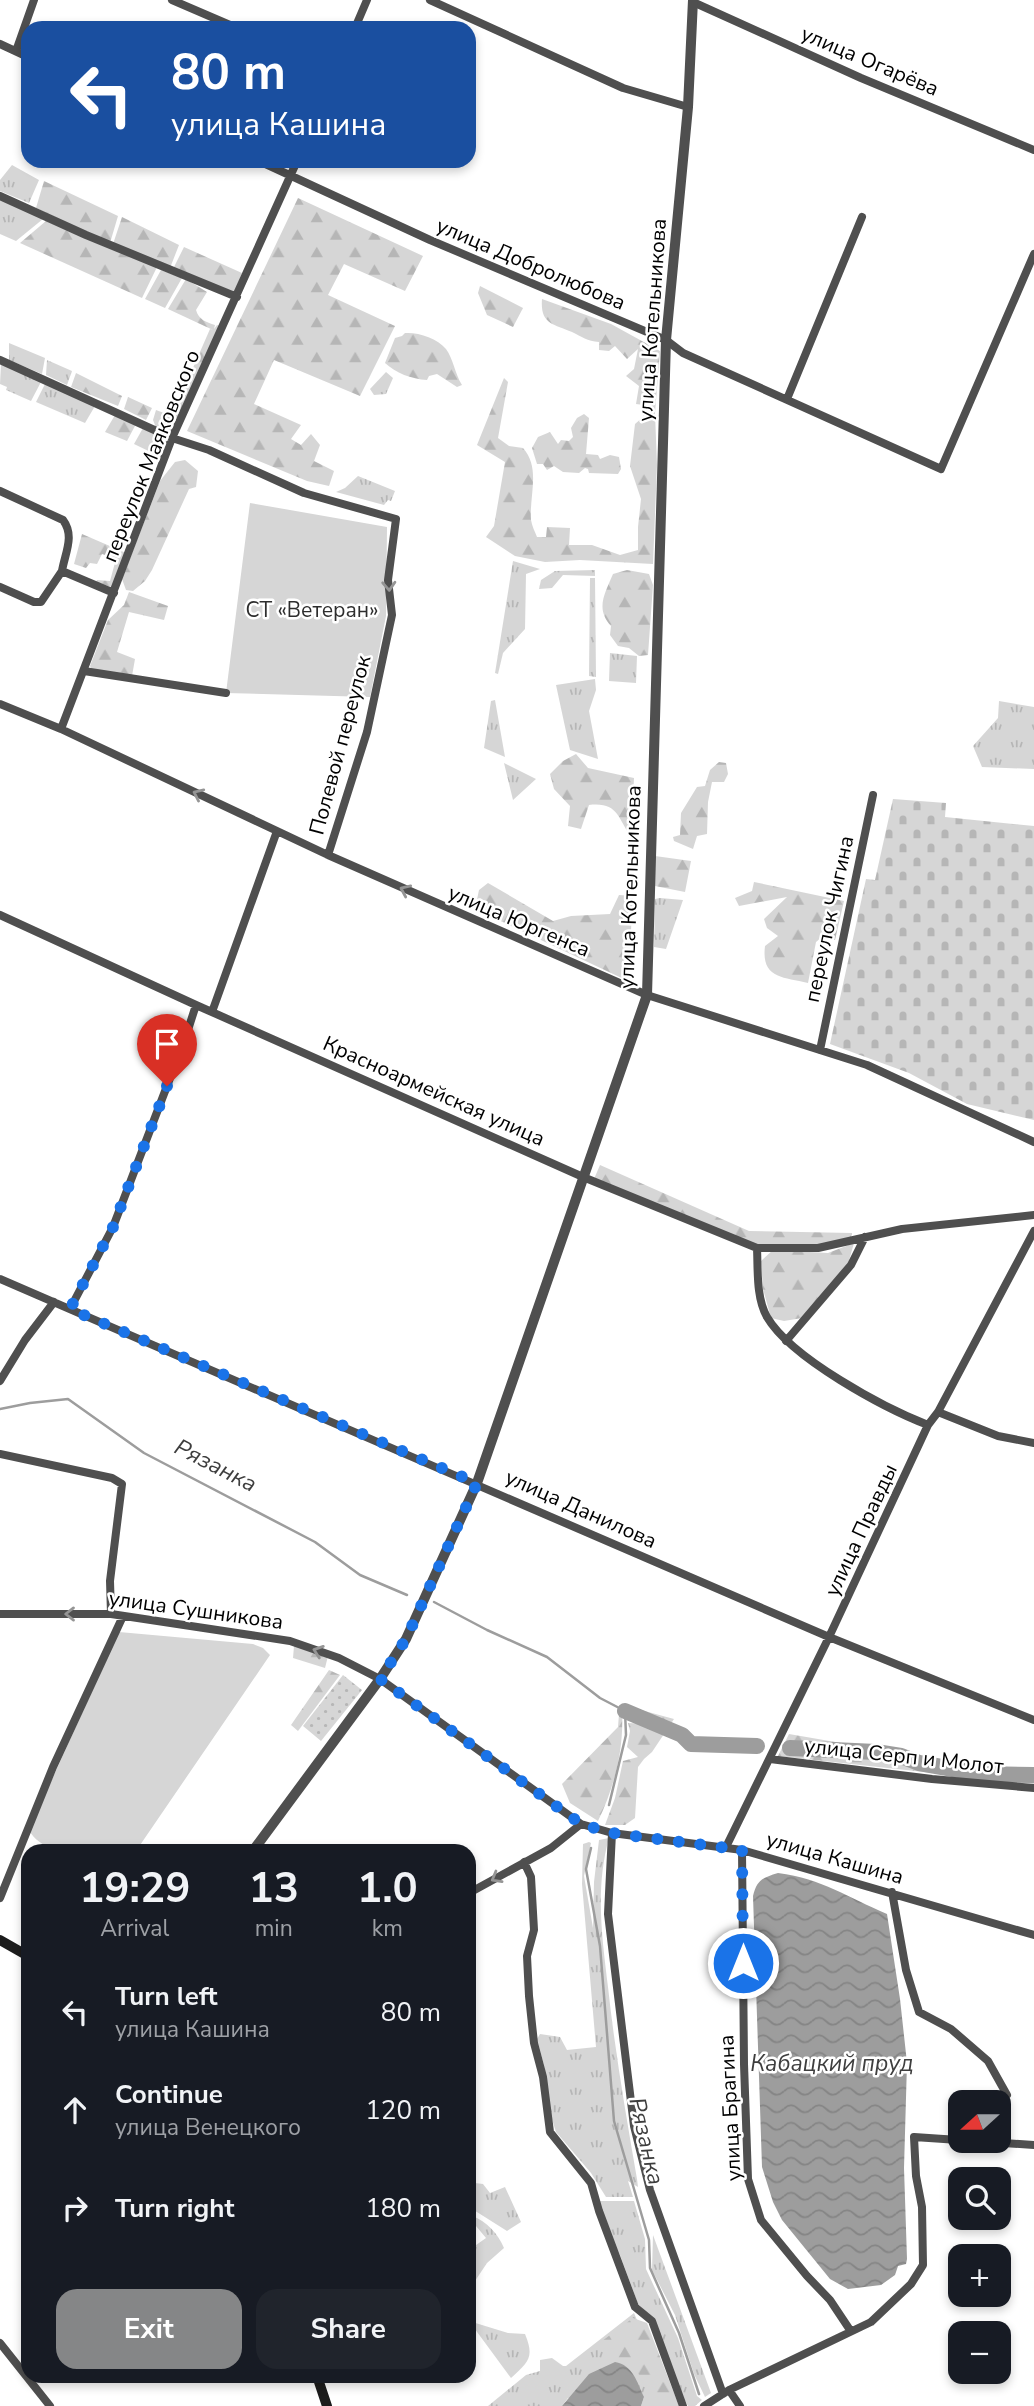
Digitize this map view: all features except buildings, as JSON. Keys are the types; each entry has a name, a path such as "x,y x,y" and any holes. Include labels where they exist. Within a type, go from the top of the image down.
{"main road":[{"path":"0,1940 21,1952"},
{"path":"319,2383 327,2406"}],"street":[{"path":"27,21 34,0"},
{"path":"172,0 221,21"},
{"path":"358,21 367,0"},
{"path":"430,0 623,88 688,107"},
{"name":"улица Котельникова","path":"258,1844 380,1679 406,1639 477,1483 647,995 666,340 688,107 693,1"},
{"name":"улица Огарёва","path":"693,1 861,78 1034,150"},
{"path":"16,51 21,37"},
{"path":"0,44 21,54"},
{"name":"улица Добролюбова","path":"275,168 430,240 666,340 683,353 941,469 1034,254"},
{"name":"переулок Маяковского","path":"61,729 172,438 294,168"},
{"path":"0,195 86,235 237,297"},
{"path":"786,399 862,216"},
{"path":"0,360 172,438"},
{"name":"Полевой переулок","path":"172,438 209,450 304,493 396,519 388,580 392,615 367,732 328,855"},
{"path":"0,491 63,520 70,537 62,571 41,602 34,602 0,587"},
{"path":"62,571 114,593"},
{"path":"84,671 226,693"},
{"name":"улица Юргенса","path":"0,704 61,729 328,855 647,995 867,1065 1034,1142"},
{"name":"переулок Чигина","path":"820,1050 873,795"},
{"path":"212,1012 277,831"},
{"name":"Красноармейская улица","path":"1,917 583,1177 757,1248 818,1248 902,1228 1034,1215"},
{"path":"70,1309 113,1227 196,1005"},
{"name":"улица Правды","path":"726,1847 829,1637 928,1425 938,1412 1034,1231"},
{"path":"786,1341 851,1265 865,1237"},
{"path":"757,1248 759,1289 766,1316 786,1341 847,1385 907,1417 928,1425"},
{"name":"улица Данилова","path":"0,1279 829,1637 1034,1720"},
{"path":"0,1381 25,1340 54,1302"},
{"path":"938,1412 998,1436 1034,1443"},
{"path":"0,1454 112,1478 122,1484 110,1581 111,1614"},
{"name":"улица Сушникова","path":"0,1614 111,1614 290,1641 339,1658 380,1679 581,1824"},
{"path":"22,1844 48,1779 123,1616"},
{"name":"улица Серп и Молот","path":"770,1759 932,1779 1034,1788"},
{"path":"476,1889 551,1848 581,1824"},
{"name":"улица Кашина","path":"581,1824 612,1833 742,1850 1034,1935"},
{"path":"612,1833 608,1914 634,2126 650,2190 726,2392 740,2406"},
{"path":"0,1898 21,1846"},
{"name":"улица Брагина","path":"742,1850 748,2179 761,2220 830,2300 850,2330"},
{"path":"524,1862 531,1877 534,1930 527,1956 529,1996 534,2043 543,2077 550,2132 591,2183 599,2212 635,2307 652,2321 683,2406"},
{"path":"892,1892 906,1970 919,2012 951,2029 988,2061 1004,2090"},
{"path":"704,2406 726,2392 871,2322 911,2284 923,2265 922,2207 916,2176 914,2137 1034,2145"},
{"path":"0,2343 21,2369"},
{"path":"32,2383 50,2406"}],"green space":[{"path":"12,165 39,180 29,203 0,191 0,180"},
{"path":"44,181 118,216 110,243 36,208"},
{"path":"298,198 423,256 405,291 344,264 328,295 395,326 360,396 274,360 254,404 301,425 291,439 301,445 311,434 320,445 314,461 334,471 329,486 307,481 187,431"},
{"path":"0,199 43,219 16,241 0,234"},
{"path":"122,217 179,245 170,268 113,244"},
{"path":"46,221 157,267 142,298 20,243"},
{"path":"184,247 242,273 234,293 173,269"},
{"path":"161,270 182,278 165,308 145,299"},
{"path":"186,279 207,292 196,310 199,316 215,325 214,329 217,325 223,327 172,430 167,434 154,427 156,410 172,416 210,329 213,330 168,309"},
{"path":"480,286 523,308 513,327 487,315 478,293"},
{"path":"542,299 611,324 660,351 655,413 657,465 653,564 580,560 545,562 515,556 486,537 494,526 505,462 477,445 504,378 508,382 498,438 509,446 523,448 532,464 531,520 537,537 546,537 547,527 570,528 569,545 592,545 620,555 638,550 641,499 630,466 635,424 643,417 644,405 636,404 639,386 626,376 634,369 638,349 627,359 615,346 609,351 599,350 599,342 549,322 543,314"},
{"path":"405,333 427,336 442,345 462,385 457,387 437,374 429,376 427,380 410,377 385,363 395,338"},
{"path":"9,343 45,358 42,374 9,360"},
{"path":"47,360 72,371 67,385 46,375"},
{"path":"1,364 41,382 31,401 6,390 7,387 0,384"},
{"path":"386,372 393,378 386,394 374,395 370,389"},
{"path":"76,373 122,396 118,406 71,387"},
{"path":"45,384 95,406 85,423 36,402"},
{"path":"128,397 152,408 146,420 124,409"},
{"path":"584,414 589,418 586,454 598,455 600,459 610,455 619,457 621,469 618,474 589,473 585,468 579,473 563,472 554,466 547,470 543,464 537,464 532,448 538,437 550,432 558,444 561,440 569,441 573,437 571,428 577,418"},
{"path":"115,415 136,424 127,441 105,432"},
{"path":"143,428 168,440 163,458 134,444"},
{"path":"185,460 198,471 196,487 189,489 145,581 133,591 126,590 122,579 160,481 175,462"},
{"path":"358,476 395,491 391,501 388,500 384,505 336,492"},
{"name":"СТ «Ветеран»","path":"250,503 387,527 386,616 370,697 226,693"},
{"path":"82,534 126,553 114,588 96,582 110,581 116,559 102,554 97,564 90,563 86,568 74,564"},
{"path":"513,561 540,569 526,574 525,629 503,653 498,674 495,673"},
{"path":"595,570 595,576 563,575 552,588 539,589 541,580 555,571"},
{"path":"627,570 649,574 653,585 648,655 639,656 629,648 618,646 610,635 611,626 603,613 603,601 613,574"},
{"path":"590,578 595,578 596,677 589,676"},
{"path":"129,592 168,606 164,620 129,612 117,652 135,659 132,676 92,670 90,666 108,620 124,605"},
{"path":"610,653 637,656 636,683 609,681"},
{"path":"595,679 596,690 589,711 598,759 570,750 556,685"},
{"path":"495,700 505,757 484,748 491,701"},
{"path":"999,701 1034,707 1034,769 982,767 973,746 998,718"},
{"path":"576,754 588,768 634,778 631,837 616,812 606,806 589,805 581,829 568,826 570,806 554,789 550,774 563,761"},
{"path":"719,762 726,763 728,774 724,782 712,782 707,834 697,836 693,849 674,841 673,837 680,835 681,813 697,787 705,786 710,770"},
{"path":"504,763 536,779 513,800"},
{"path":"893,799 946,803 945,817 1034,826 1034,1120 967,1104 909,1073 830,1044 866,879 875,880"},
{"path":"655,856 691,861 685,892 655,886"},
{"path":"754,882 844,901 835,940 821,938 816,942 808,983 775,974 766,964 765,946 778,936 767,928 764,919 787,897 739,906 735,898 752,891"},
{"path":"488,883 553,921 571,916 610,914 619,895 633,896 628,981 475,909 479,890"},
{"path":"655,899 683,900 666,949 654,947"},
{"path":"600,1165 749,1231 852,1233 851,1237 817,1246 754,1245 594,1179"},
{"path":"854,1243 848,1264 802,1318 784,1321 771,1318 763,1289 761,1261 773,1250 828,1253"},
{"path":"119,1632 253,1644 270,1655 141,1844 43,1844 29,1830"},
{"path":"294,1646 328,1656 325,1668 293,1658"},
{"path":"329,1670 340,1675 298,1731 291,1725"},
{"path":"343,1675 362,1690 321,1741 303,1726"},
{"path":"630,1707 674,1719 652,1752 638,1767 635,1818 625,1825 605,1825 615,1798 623,1761 638,1757 627,1747 630,1731 628,1723 648,1724 646,1720 630,1712"},
{"path":"622,1713 617,1768 598,1821 570,1803 562,1784 618,1727 619,1714"},
{"path":"789,1734 922,1757 944,1766 969,1770 972,1767 1034,1771 1034,1784 778,1756"},
{"path":"609,1838 602,1875 602,1931 614,2035 638,2187 628,2181 633,2197 606,2197 591,2173 556,2132 549,2110 544,2065 537,2039 540,2034 560,2037 567,2050 596,2047 582,1884 583,1844 591,1843 584,1876 593,1928 594,1882 599,1840"},
{"path":"476,2183 483,2184 490,2193 505,2187 521,2222 507,2231 476,2211"},
{"path":"599,2201 634,2201 645,2239 646,2269 678,2338 697,2396 702,2400 695,2406 688,2406 684,2399 654,2319 638,2304 620,2255 599,2212"},
{"path":"476,2218 491,2229 504,2248 487,2263 476,2280 476,2245 486,2238 476,2226"},
{"path":"653,2235 711,2393 705,2397 694,2374 675,2315 652,2270"},
{"path":"634,2313 673,2406 641,2406 644,2397 568,2398 562,2406 488,2406 526,2375 540,2371 540,2360 552,2358 566,2366"},
{"path":"633,2318 647,2323 679,2406 650,2406 645,2385 632,2363 607,2359 598,2344"},
{"path":"476,2323 508,2333 525,2334 529,2349 528,2359 511,2378 476,2330"}],"water":[{"name":"Кабацкий пруд","path":"778,1873 822,1884 887,1914 907,2063 904,2168 907,2259 906,2264 898,2266 895,2275 881,2285 848,2289 830,2279 782,2220 762,2167 753,1896 761,1880"},
{"path":"615,2362 634,2375 644,2397 641,2406 562,2406 589,2374"}],"waterway":[{"name":"Рязанка","path":"0,1409 68,1399 144,1453 315,1542 360,1575 407,1595"},
{"name":"Рязанка","path":"434,1602 547,1657 600,1698 625,1711 626,1735 609,1805"},
{"name":"Рязанка","path":"625,1711 682,1735 691,1744 757,1746"},
{"name":"Рязанка","path":"790,1748 876,1752 981,1774 1034,1775"},
{"name":"Рязанка","path":"591,1848 586,1869 600,1946 614,2121 649,2240 650,2268 679,2333 699,2394"}],"route":[{"path":"167,1086 113,1227 70,1309 477,1483 406,1639 380,1679 581,1824 612,1833 742,1850 743,1963"}]}
